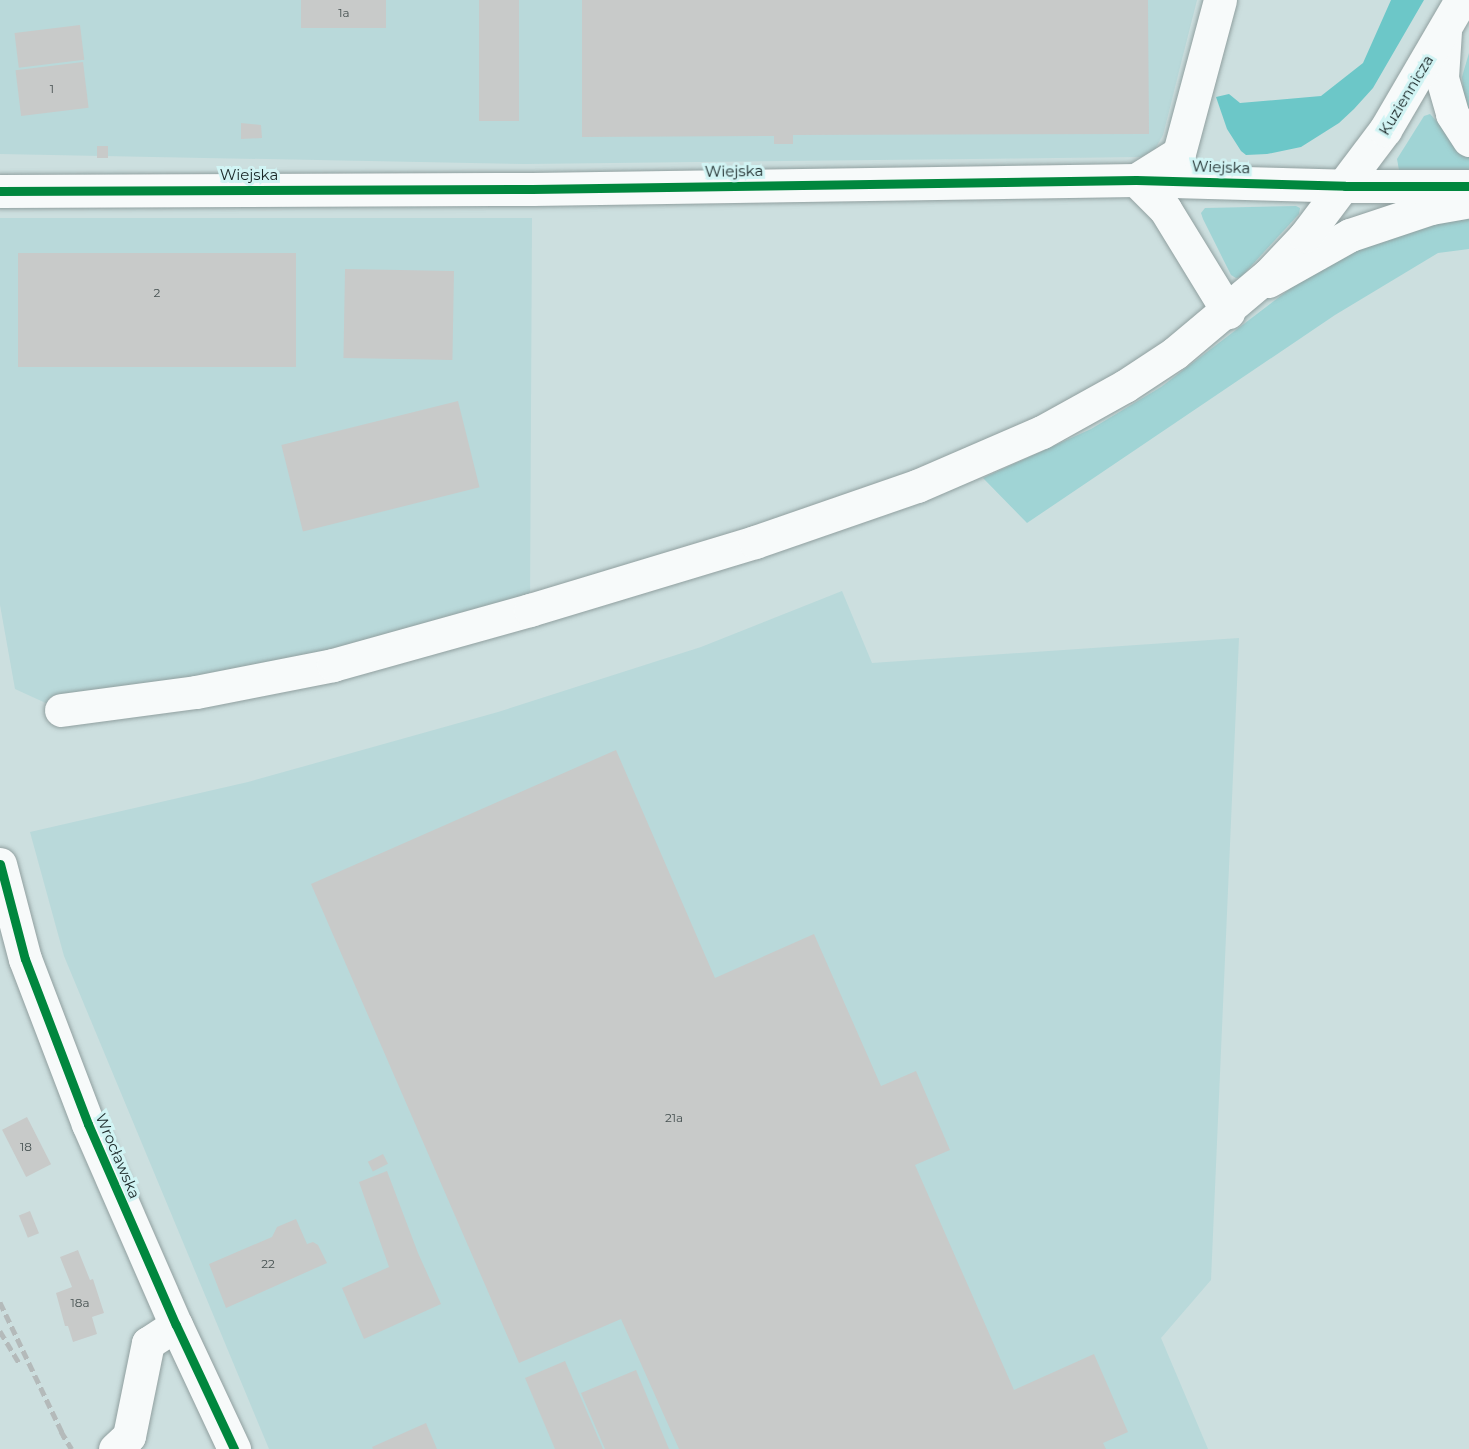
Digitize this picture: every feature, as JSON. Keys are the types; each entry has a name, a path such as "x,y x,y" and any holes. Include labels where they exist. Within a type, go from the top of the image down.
{"street":[{"path":"1221,0 1179,153 1136,180 1165,209 1238,302"},
{"name":"Kuziennicza","path":"1238,302 1305,237 1345,186 1396,113 1461,0"},
{"path":"1444,31 1442,78 1452,114 1469,140"},
{"name":"Wiejska","path":"0,190 532,189 1136,180 1345,186 1469,186"},
{"path":"61,710 196,692 333,664 530,610 755,542 917,486 1042,432 1142,375 1176,353 1238,302 1350,235 1431,208 1469,201"},
{"name":"Wrocławska","path":"0,864 25,959 88,1124 176,1325 234,1449"},
{"path":"115,1449 129,1436 148,1343 176,1325"}],"shaded area":[{"path":"0,0 1197,0 1163,135 1155,149 1141,157 525,164 0,154"},
{"path":"1391,0 1424,0 1373,88 1354,109 1339,123 1301,147 1267,154 1246,155 1241,151 1227,129 1216,97 1229,94 1240,103 1321,96 1363,63"},
{"path":"1469,53 1469,111 1464,98 1462,77"},
{"path":"1430,114 1469,157 1469,174 1399,170 1397,159 1424,116"},
{"path":"1296,206 1300,208 1299,214 1241,277 1236,278 1231,275 1201,213 1205,208"},
{"path":"1469,209 1469,249 1438,253 1335,315 1027,523 983,478 1091,429 1161,387 1328,260"},
{"path":"0,218 532,218 530,610 61,710 15,689 0,605"},
{"path":"842,591 872,663 1239,638 1211,1280 1161,1338 1208,1449 269,1449 64,956 30,832 248,782 498,712 701,647"}],"building":[{"path":"301,0 386,0 386,28 301,28"},
{"path":"479,0 519,0 519,121 479,121"},
{"path":"582,0 1148,0 1149,134 793,135 793,144 774,144 774,136 582,137"},
{"path":"80,25 84,60 19,68 14,33"},
{"path":"83,62 89,108 21,116 16,70"},
{"path":"241,123 261,125 262,138 241,139"},
{"path":"97,146 108,146 108,158 97,158"},
{"path":"18,253 296,253 296,367 18,367"},
{"path":"345,269 454,271 452,360 343,358"},
{"path":"458,401 480,487 303,531 281,445"},
{"path":"616,750 715,978 814,934 881,1086 916,1071 950,1150 915,1165 1014,1390 1094,1354 1128,1432 1103,1443 1106,1449 679,1449 621,1319 519,1363 311,884"},
{"path":"27,1117 51,1164 26,1177 2,1130"},
{"path":"383,1154 388,1164 373,1172 368,1162"},
{"path":"387,1171 418,1253 441,1304 364,1339 342,1288 389,1267 359,1182"},
{"path":"30,1211 39,1233 28,1238 19,1215"},
{"path":"296,1219 307,1244 313,1242 318,1245 327,1263 226,1308 209,1264 272,1237 277,1227"},
{"path":"78,1250 90,1280 93,1279 104,1313 92,1317 97,1334 73,1342 68,1326 65,1326 56,1293 72,1287 60,1257"},
{"path":"565,1361 603,1449 555,1449 525,1378"},
{"path":"636,1370 669,1449 605,1449 581,1393"},
{"path":"426,1423 437,1449 373,1449 372,1447"}],"railway":[{"path":"0,1302 65,1438"},
{"path":"0,1331 20,1364"},
{"path":"61,1431 72,1449"}],"cycle path":[{"path":"0,191 532,189 1136,180 1345,186 1469,186"},
{"path":"0,864 25,959 88,1124 176,1325 234,1449"}]}
